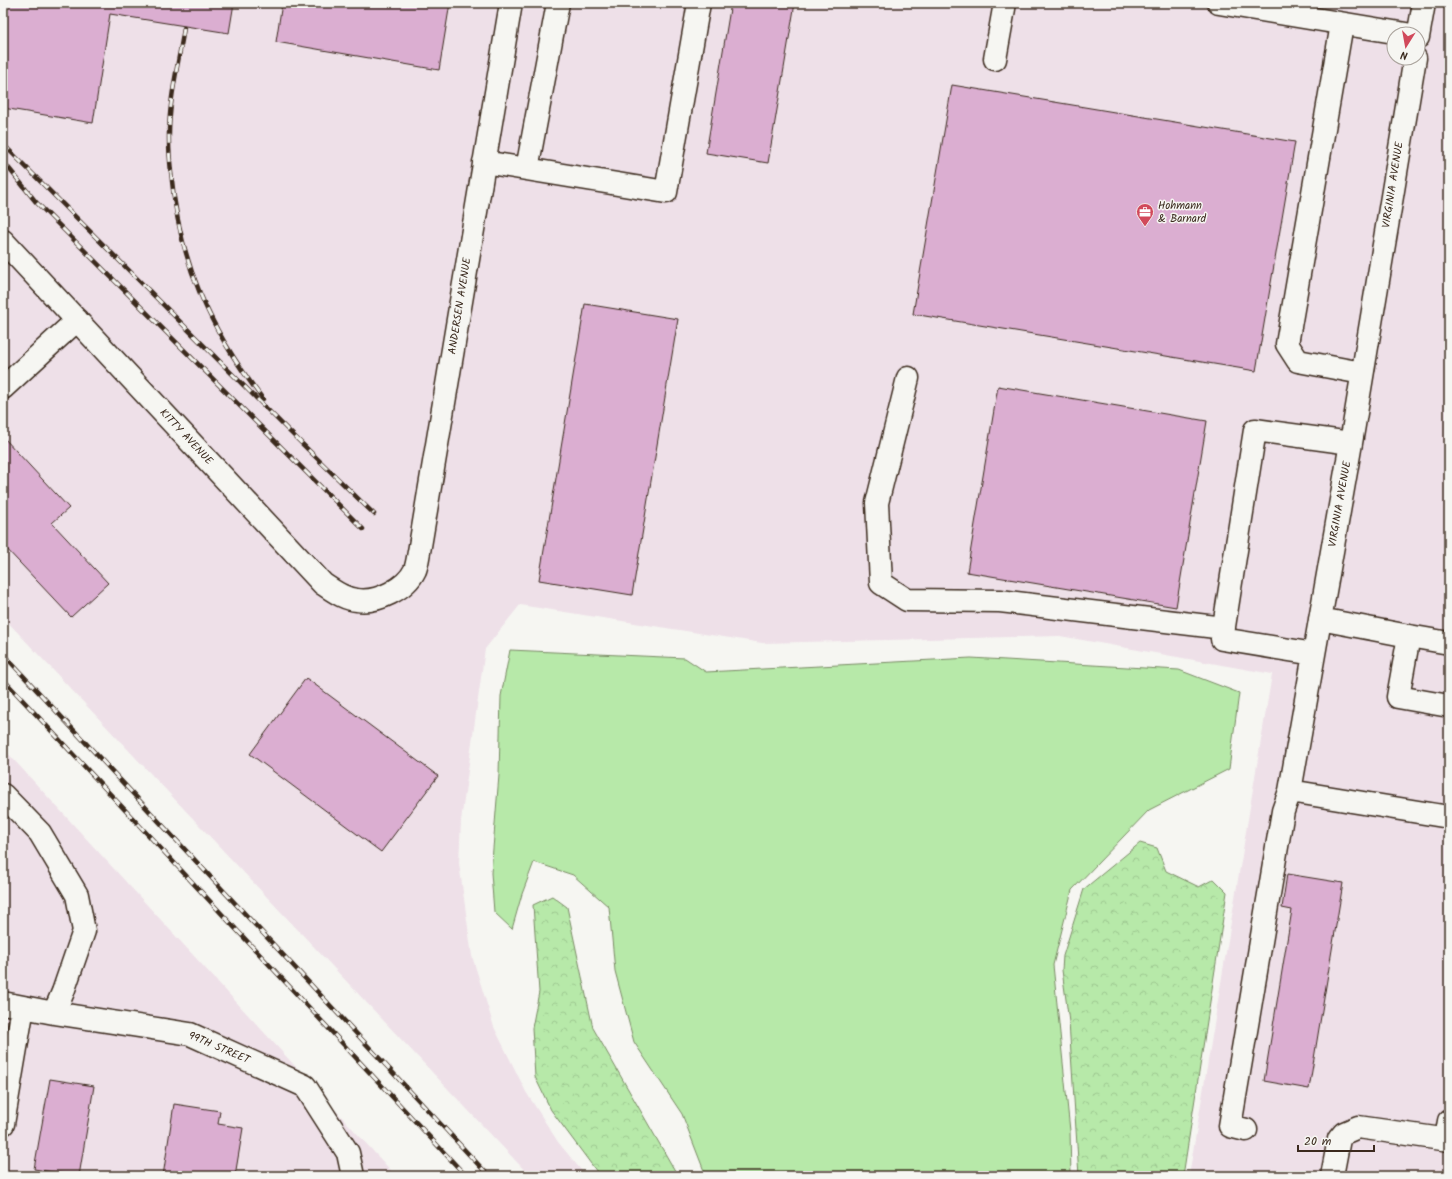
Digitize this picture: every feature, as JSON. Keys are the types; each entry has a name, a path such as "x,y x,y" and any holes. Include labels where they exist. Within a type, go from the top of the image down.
{"street":[{"name":"ANDERSEN AVENUE","path":"386,595 405,584 415,570 419,552 510,3"},
{"path":"527,169 558,3"},
{"path":"484,162 666,192 699,3"},
{"path":"995,59 1005,3"},
{"path":"1219,3 1386,31"},
{"path":"1420,26 1424,3"},
{"path":"1342,24 1286,344 1298,361 1362,372"},
{"name":"VIRGINIA AVENUE","path":"1246,1130 1230,1126 1283,811 1290,791 1351,443 1413,66"},
{"name":"KITTY AVENUE","path":"4,246 77,320 323,584 339,595 357,600 373,599 386,595"},
{"path":"3,388 77,320"},
{"path":"908,378 878,503 881,583 908,600 1000,601 1224,628"},
{"path":"1314,654 1222,639 1255,430 1351,443"},
{"path":"1320,619 1449,643"},
{"path":"1409,636 1398,697 1449,706"},
{"path":"1290,791 1449,818"},
{"path":"3,795 40,833 77,895 84,931 63,992 54,1013"},
{"path":"3,1124 13,1005"},
{"name":"99TH STREET","path":"13,1005 54,1013 190,1034 305,1086 348,1153 353,1176"},
{"path":"1332,1176 1339,1139 1344,1133 1358,1127 1448,1133"}],"shaded area":[{"path":"3,3 1449,3 1449,1176 1189,1176 1272,674 1060,636 762,643 520,605 485,649 461,821 459,863 472,956 494,1027 526,1092 558,1142 586,1176 530,1176 3,617"},
{"path":"3,748 396,1176 3,1176"}],"green space":[{"path":"510,650 685,658 706,672 971,658 1179,670 1239,693 1229,769 1149,810 1072,890 1053,965 1070,1131 1071,1176 706,1176 682,1114 634,1042 615,971 609,907 573,875 534,862 522,894 512,929 494,912 491,873 499,775 501,696"},
{"path":"1140,843 1157,848 1166,871 1199,887 1214,879 1227,892 1183,1176 1079,1176 1069,1022 1062,970 1063,956 1084,889"},
{"path":"552,896 567,907 593,1028 678,1176 600,1176 551,1110 535,1077 532,1028 539,992 533,905"}],"building":[{"path":"3,3 234,3 229,33 110,14 93,123 3,108"},
{"path":"282,3 450,3 439,70 276,42"},
{"path":"731,3 795,3 768,163 706,153"},
{"path":"952,85 1295,142 1256,371 913,314"},
{"path":"585,304 678,319 632,595 539,580"},
{"path":"998,386 1207,421 1176,607 967,572"},
{"path":"4,438 69,508 52,523 108,583 71,617 3,545"},
{"path":"306,678 438,776 381,852 250,754"},
{"path":"1287,874 1343,883 1309,1089 1264,1081 1292,910 1282,908"},
{"path":"50,1079 94,1086 79,1176 34,1169"},
{"path":"174,1104 220,1111 218,1124 243,1128 235,1176 163,1176"}],"railway":[{"path":"184,28 174,85 169,128 171,172 181,235 189,264 212,320 227,347 263,399"},
{"path":"3,144 287,429 374,514"},
{"path":"3,161 36,202 363,529"},
{"path":"3,654 489,1176"},
{"path":"3,679 466,1176"}],"place":[{"name":"Hohmann & Barnard","path":"1145,227"}]}
